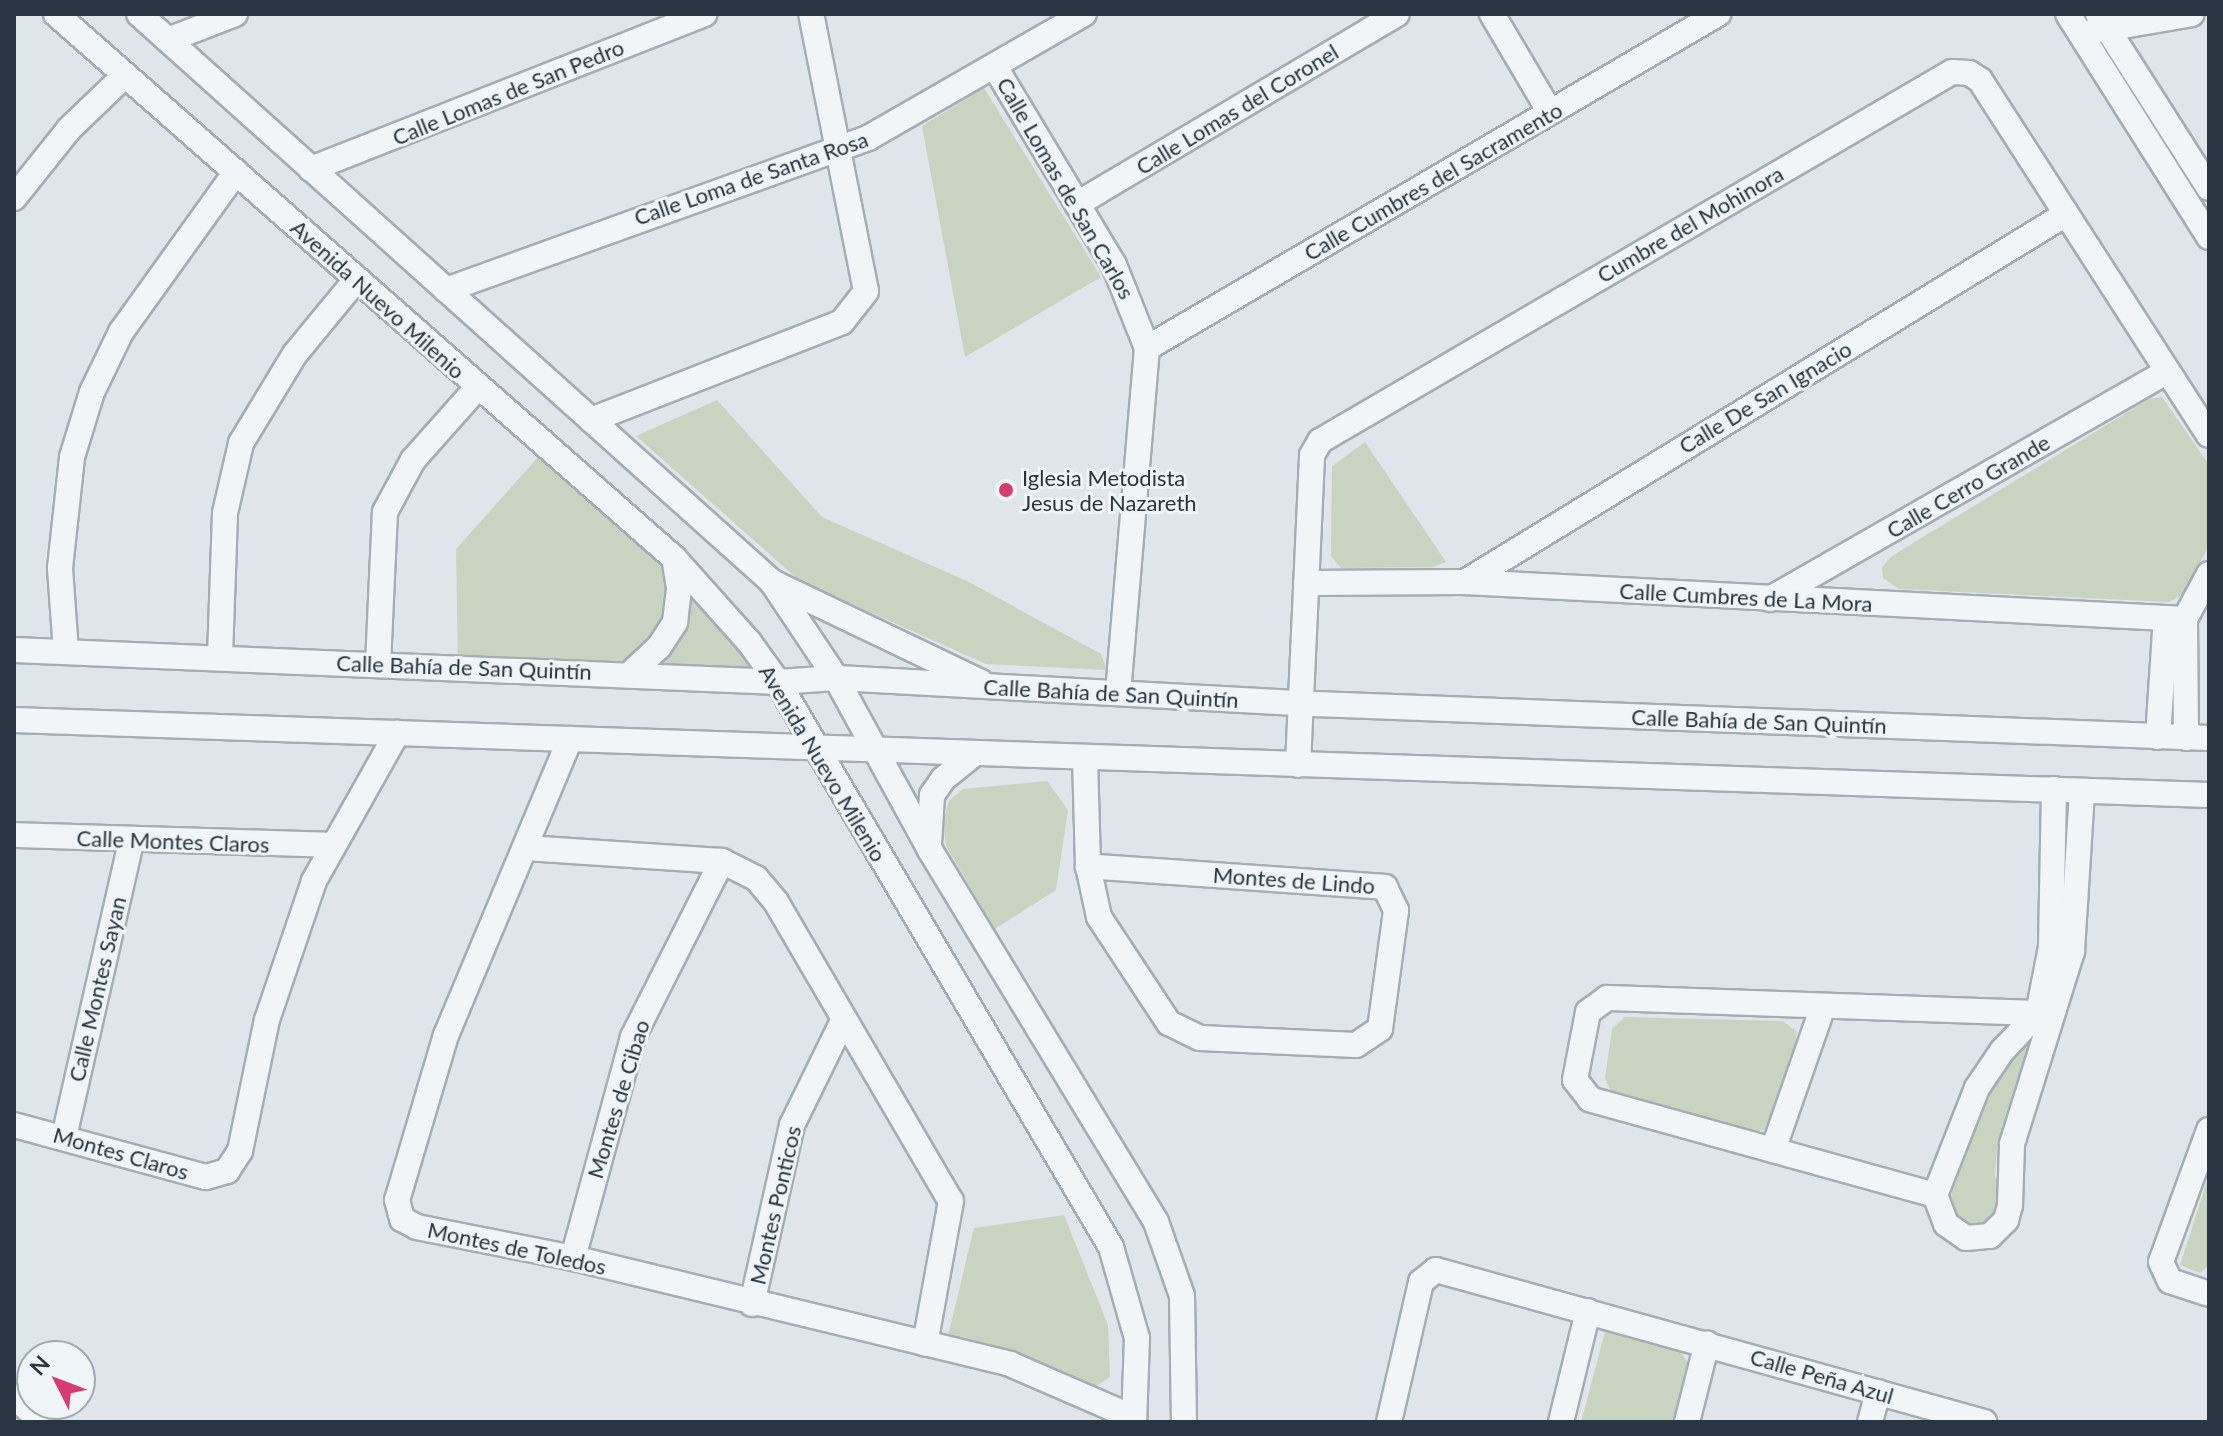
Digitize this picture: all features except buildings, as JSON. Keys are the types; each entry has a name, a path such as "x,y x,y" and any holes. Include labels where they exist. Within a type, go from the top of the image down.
{"street":[{"name":"Avenida Nuevo Milenio","path":"56,14 477,388 674,558 778,682 813,748 1111,1247 1137,1338 1134,1420"},
{"path":"139,14 772,582 836,678 871,748 930,850 1156,1222 1182,1296 1184,1422"},
{"path":"168,40 235,14"},
{"name":"Calle Lomas de San Pedro","path":"311,169 705,14"},
{"path":"591,420 842,322 866,291 811,14"},
{"name":"Calle Loma de Santa Rosa","path":"446,290 671,205 839,151 995,67 1084,14"},
{"name":"Calle Lomas del Coronel","path":"1077,204 1397,14"},
{"path":"1492,14 1550,112"},
{"name":"Calle Cumbres del Sacramento","path":"1147,348 1718,14"},
{"path":"2192,14 2074,24 2209,237"},
{"path":"2102,21 2207,183"},
{"name":"Calle Lomas de San Carlos","path":"995,67 1134,306 1147,348 1118,691"},
{"name":"Cumbre del Mohinora","path":"1298,765 1312,455 1326,436 1952,72 1969,73 1980,80 2209,435"},
{"path":"14,198 69,129 124,76"},
{"path":"66,652 60,568 72,457 92,392 121,332 236,172"},
{"path":"2173,183 2207,183"},
{"name":"Calle De San Ignacio","path":"1465,582 2066,214"},
{"path":"220,657 225,513 241,443 295,354 356,280"},
{"name":"Calle Cerro Grande","path":"1770,599 2167,372"},
{"path":"378,665 385,512 413,460 477,388"},
{"path":"631,673 659,647 675,622 679,588 674,558"},
{"path":"2158,737 2176,618 2209,574"},
{"path":"772,582 994,688"},
{"name":"Calle Cumbres de La Mora","path":"1306,583 1465,582 2176,618"},
{"path":"2176,618 2198,738"},
{"name":"Calle Bahía de San Quintín","path":"14,650 631,673 778,682 836,678 1302,703 2198,738"},
{"path":"14,720 2209,795"},
{"path":"332,845 397,733"},
{"name":"Montes de Toledos","path":"570,739 446,1035 398,1208 402,1219 417,1227 573,1258 752,1304 1010,1364 1134,1420"},
{"path":"930,850 932,795 943,779 974,754"},
{"name":"Montes de Lindo","path":"1085,758 1088,866 1099,917 1177,1029 1200,1038 1356,1045 1380,1029 1396,910 1385,887 1088,866"},
{"path":"2054,789 2051,947 2046,1013 2002,1051 1977,1088 1935,1195 1946,1224 1966,1238 1990,1236 2006,1220 2012,1193 2012,1144 2046,1013 2076,928 2082,791"},
{"name":"Calle Montes Claros","path":"14,835 332,845"},
{"name":"Calle Montes Sayan","path":"64,1137 131,841"},
{"name":"Montes Claros","path":"14,1125 206,1177 227,1171 240,1151 267,1020 314,881 332,845"},
{"path":"526,848 722,861 756,878 776,902 951,1201 925,1344"},
{"name":"Montes de Cibao","path":"573,1258 633,1037 722,861"},
{"path":"1935,1195 1583,1095 1575,1080 1588,1012 1607,998 1822,1009 2046,1013"},
{"path":"1773,1150 1822,1009"},
{"name":"Montes Ponticos","path":"752,1304 792,1125 843,1021"},
{"path":"2209,1130 2161,1262 2170,1281 2209,1294"},
{"name":"Calle Peña Azul","path":"1389,1422 1421,1282 1428,1273 1441,1271 1984,1422"},
{"path":"1561,1422 1588,1311"},
{"path":"1687,1422 1707,1343"},
{"path":"1870,1422 1878,1392"},
{"path":"14,1397 43,1422"}],"green space":[{"path":"984,88 1101,277 965,357 922,126"},
{"path":"2162,397 2209,465 2209,546 2182,595 2169,602 1899,589 1883,578 1882,567 1892,556 2149,399"},
{"path":"717,400 822,517 969,582 1101,654 1107,670 986,664 800,581 636,436"},
{"path":"1365,442 1446,562 1433,567 1341,568 1331,556 1332,466"},
{"path":"549,445 675,557 767,681 458,668 456,549"},
{"path":"1047,781 1068,810 1056,890 995,929 946,846 943,821 949,801 963,789"},
{"path":"1625,1017 1783,1021 1796,1031 1796,1047 1765,1129 1754,1133 1611,1092 1605,1078 1612,1029"},
{"path":"2034,1037 2035,1047 1997,1148 1995,1176 2003,1197 1989,1228 1962,1229 1946,1210 1983,1102 2003,1066"},
{"path":"2209,1175 2209,1265 2200,1273 2180,1265"},
{"path":"1064,1215 1108,1325 1110,1377 1093,1388 948,1336 974,1228"},
{"path":"1605,1332 1680,1350 1690,1367 1677,1422 1581,1422"}],"place":[{"name":"Iglesia Metodista Jesus de Nazareth","path":"1006,490"}]}
